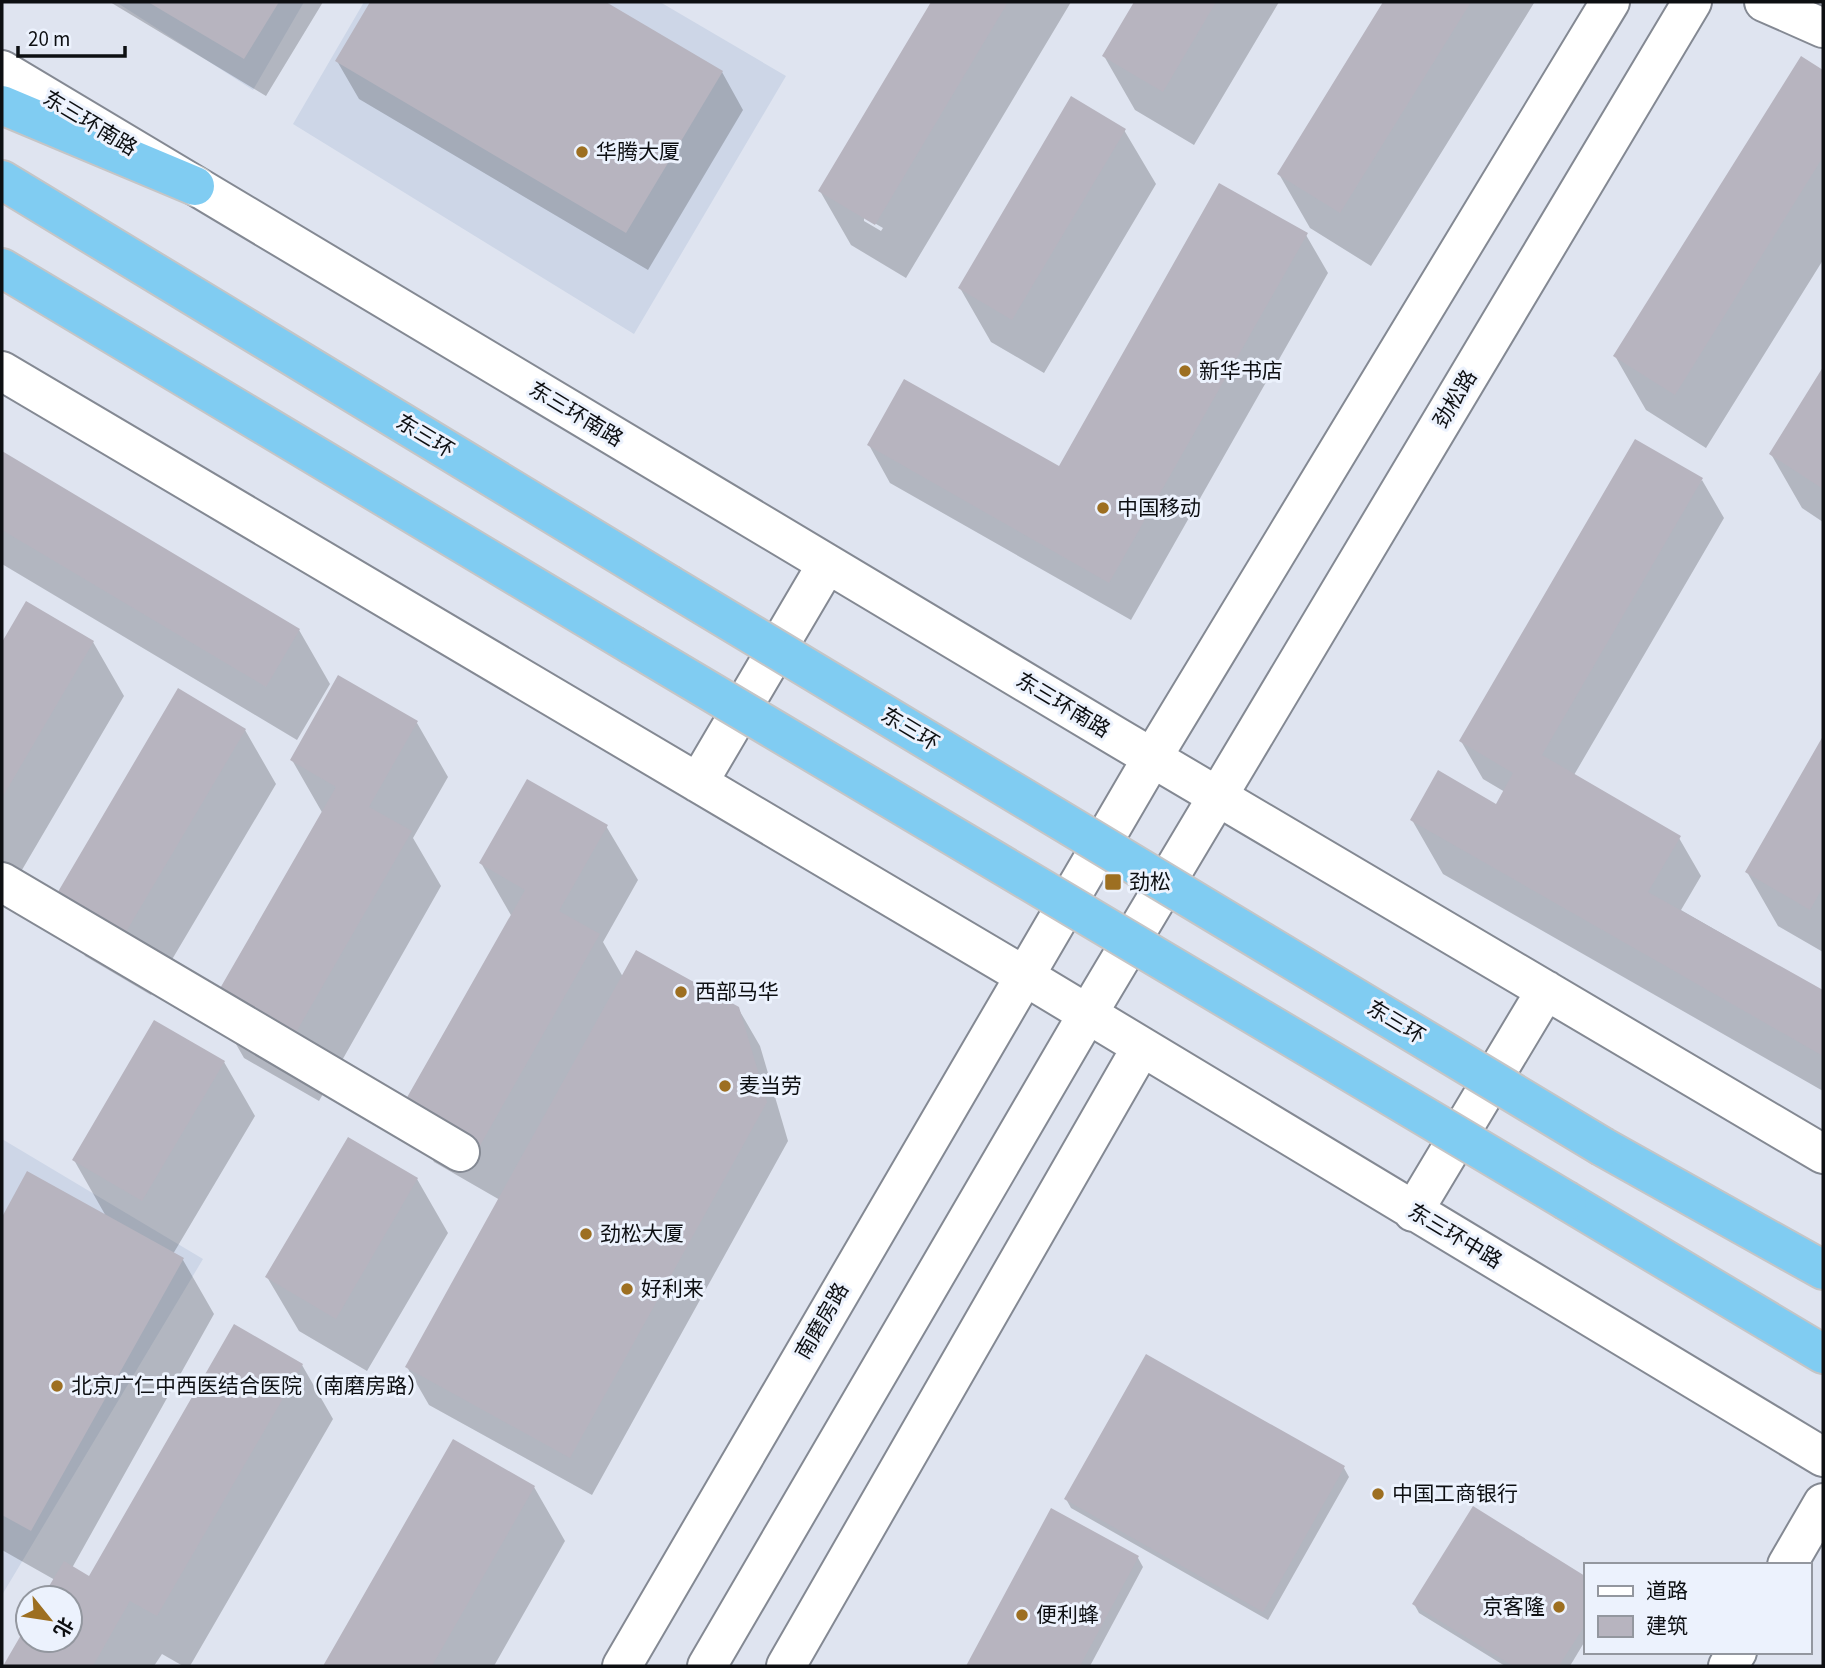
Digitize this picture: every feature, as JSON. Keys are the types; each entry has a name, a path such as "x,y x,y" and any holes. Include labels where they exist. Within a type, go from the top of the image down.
{"highway":[{"path":"2,105 195,186"},
{"name":"东三环","path":"2,180 1603,1147 1823,1270"},
{"path":"2,268 1823,1354"}],"street":[{"path":"1152,758 1610,2"},
{"name":"劲松路","path":"1087,1015 1692,2"},
{"path":"1763,2 1823,28"},
{"name":"东三环南路","path":"2,70 1218,796"},
{"path":"2,371 1023,975"},
{"path":"698,783 827,564"},
{"name":"南磨房路","path":"622,1666 1152,758"},
{"path":"1218,796 1823,1154"},
{"path":"2,881 460,1152"},
{"name":"东三环中路","path":"1023,975 1823,1457"},
{"path":"1413,1212 1546,990"},
{"path":"707,1666 1087,1015"},
{"path":"786,1666 1141,1048"},
{"path":"1788,1563 1823,1503"}],"shaded area":[{"path":"116,2 304,2 253,90"},
{"name":"华腾大厦","path":"364,2 660,2 786,76 634,334 293,124"},
{"name":"北京广仁中西医结合医院（南磨房路）","path":"2,1139 203,1259 2,1595"}],"building":[{"path":"148,2 279,2 244,59"},
{"name":"华腾大厦","path":"370,2 606,2 723,71 626,233 335,61"},
{"path":"931,2 1008,2 875,225 818,191"},
{"path":"1134,2 1216,2 1163,92 1102,56"},
{"path":"1383,2 1471,2 1340,213 1277,174"},
{"path":"1801,56 1823,70 1823,157 1675,395 1613,356"},
{"path":"1071,96 1126,129 1012,320 958,288"},
{"path":"1219,183 1308,233 1109,583 867,445 904,379 1059,466"},
{"path":"1823,367 1823,489 1769,454"},
{"path":"1635,439 1703,478 1542,755 1681,836 1648,892 1823,990 1823,1056 1410,820 1438,770 1496,804 1513,773 1459,741"},
{"path":"2,451 300,629 266,687 2,530"},
{"path":"26,601 94,641 2,798 2,642"},
{"path":"338,675 418,721 369,807 412,831 287,1048 211,1004 336,787 290,760"},
{"path":"178,688 246,729 120,942 52,902"},
{"path":"1823,736 1823,887 1810,910 1745,872"},
{"path":"527,779 608,825 559,911 600,934 477,1151 401,1108 525,890 479,863"},
{"name":"劲松大厦","path":"636,950 739,1007 767,1102 570,1458 405,1367"},
{"path":"154,1020 225,1061 142,1201 72,1160"},
{"path":"348,1137 418,1178 336,1319 265,1277"},
{"name":"北京广仁中西医结合医院（南磨房路）","path":"27,1171 184,1258 31,1531 2,1515 2,1217"},
{"path":"234,1324 303,1364 157,1616 130,1601 93,1666 3,1666 14,1647 14,1654 84,1654 84,1584 50,1584 64,1561 89,1576"},
{"path":"1146,1354 1345,1466 1263,1612 1064,1499"},
{"path":"453,1439 535,1486 432,1666 323,1666"},
{"path":"1473,1506 1584,1575 1584,1627 1559,1666 1513,1666 1412,1604"},
{"path":"1051,1508 1139,1556 1080,1666 966,1666"}],"place":[{"name":"华腾大厦","path":"582,152"},
{"name":"新华书店","path":"1185,371"},
{"name":"中国移动","path":"1103,508"},
{"name":"劲松","path":"1113,882"},
{"name":"西部马华","path":"681,992"},
{"name":"麦当劳","path":"725,1086"},
{"name":"劲松大厦","path":"586,1234"},
{"name":"好利来","path":"627,1289"},
{"name":"北京广仁中西医结合医院（南磨房路）","path":"57,1386"},
{"name":"中国工商银行","path":"1378,1494"},
{"name":"京客隆","path":"1559,1607"},
{"name":"便利蜂","path":"1022,1615"}]}
